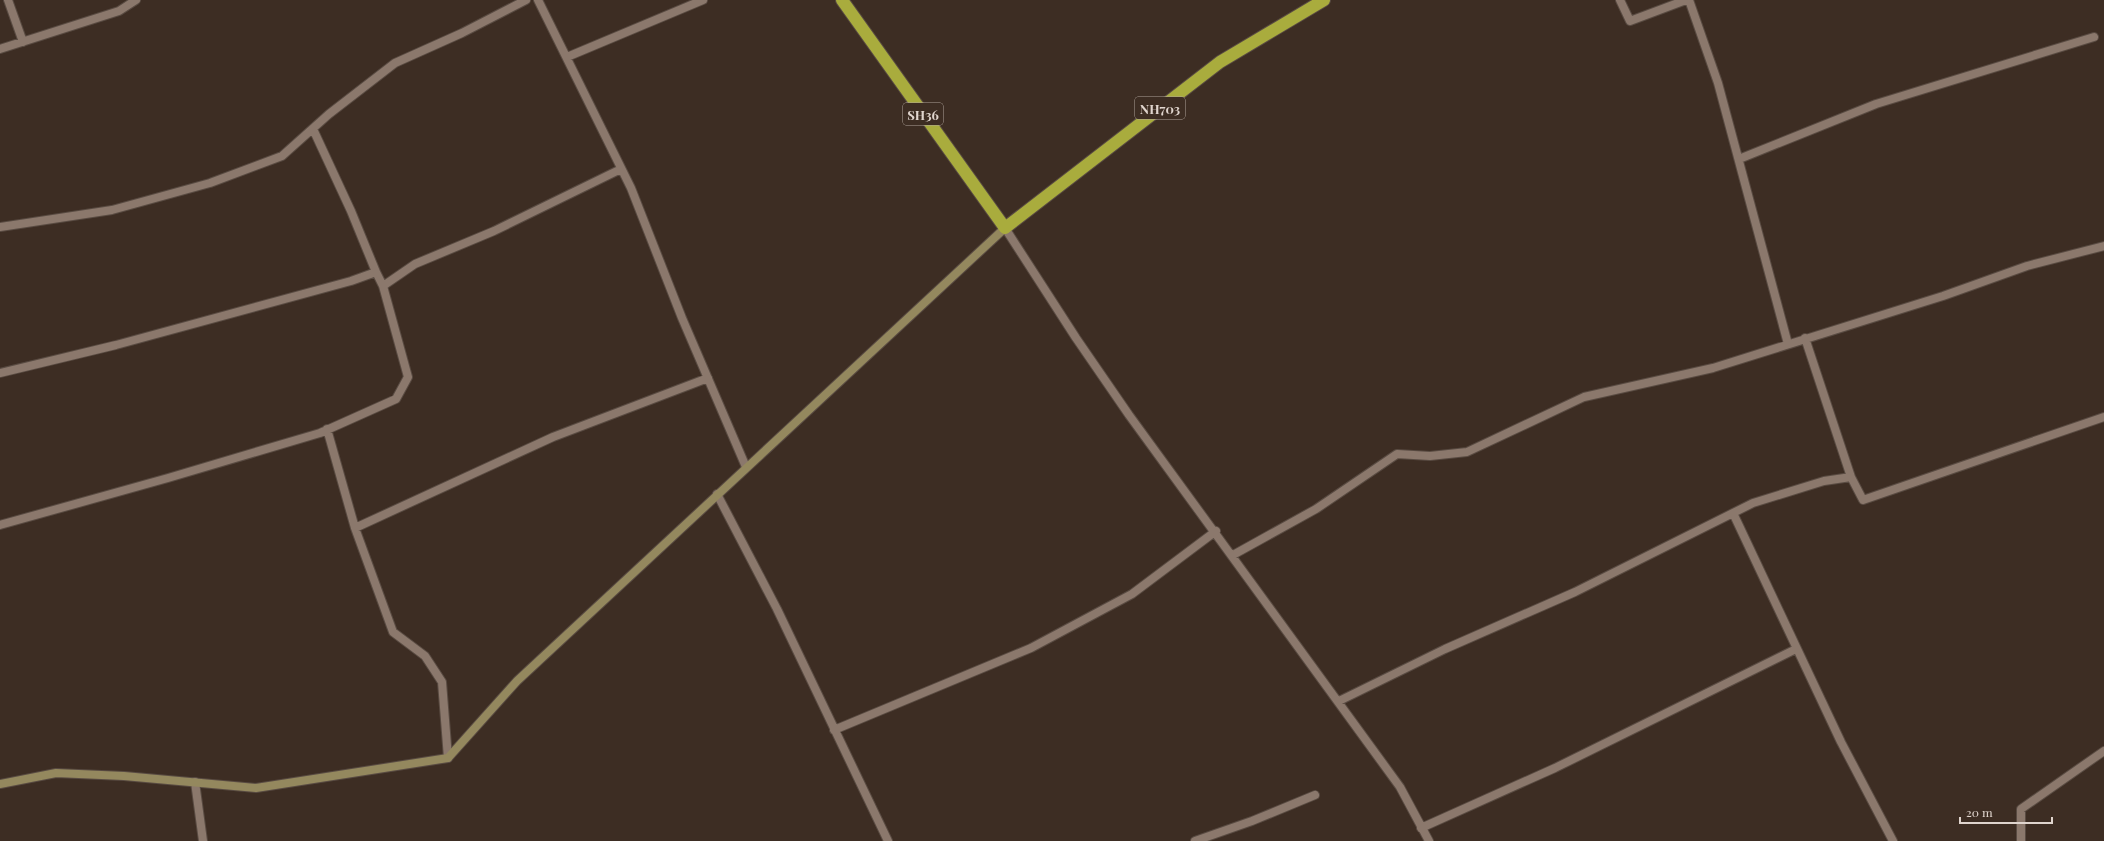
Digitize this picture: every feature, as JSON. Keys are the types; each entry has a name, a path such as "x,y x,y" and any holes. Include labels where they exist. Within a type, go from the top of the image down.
{"highway":[{"name":"SH36","path":"842,0 1005,228"},
{"name":"NH703","path":"1005,228 1220,62 1324,0"}],"street":[{"path":"8,0 23,42"},
{"path":"0,49 119,11 136,0"},
{"path":"0,227 112,210 210,183 282,156 313,129 396,63 462,33 526,0"},
{"path":"538,0 631,188 682,318 746,466"},
{"path":"567,57 703,0"},
{"path":"1620,0 1630,21 1688,0 1718,83 1788,344"},
{"path":"1739,159 1876,104 2094,37"},
{"path":"0,525 168,478 327,429 396,399 408,377 383,286 351,211 313,129"},
{"path":"383,286 415,264 494,231 621,169"},
{"path":"0,784 56,773 124,776 256,788 448,758 517,681 746,466 1005,228 1076,338 1129,415 1216,531 1400,787 1429,841"},
{"path":"1233,556 1316,509 1397,454 1430,456 1467,452 1584,397 1713,368 1943,296 2027,266 2104,246"},
{"path":"0,373 124,343 351,281 376,272"},
{"path":"1805,338 1850,477 1863,500 2104,417"},
{"path":"355,528 553,437 708,378"},
{"path":"327,429 355,528 394,632 425,656 442,682 448,758"},
{"path":"1339,701 1446,650 1575,592 1753,503 1824,481 1850,477"},
{"path":"717,494 777,609 888,841"},
{"path":"1733,513 1841,742 1893,841"},
{"path":"834,730 1031,648 1132,594 1216,531"},
{"path":"1422,828 1562,764 1796,649"},
{"path":"2021,841 2020,809 2104,751"},
{"path":"195,782 203,841"},
{"path":"1195,841 1252,821 1315,794"}]}
